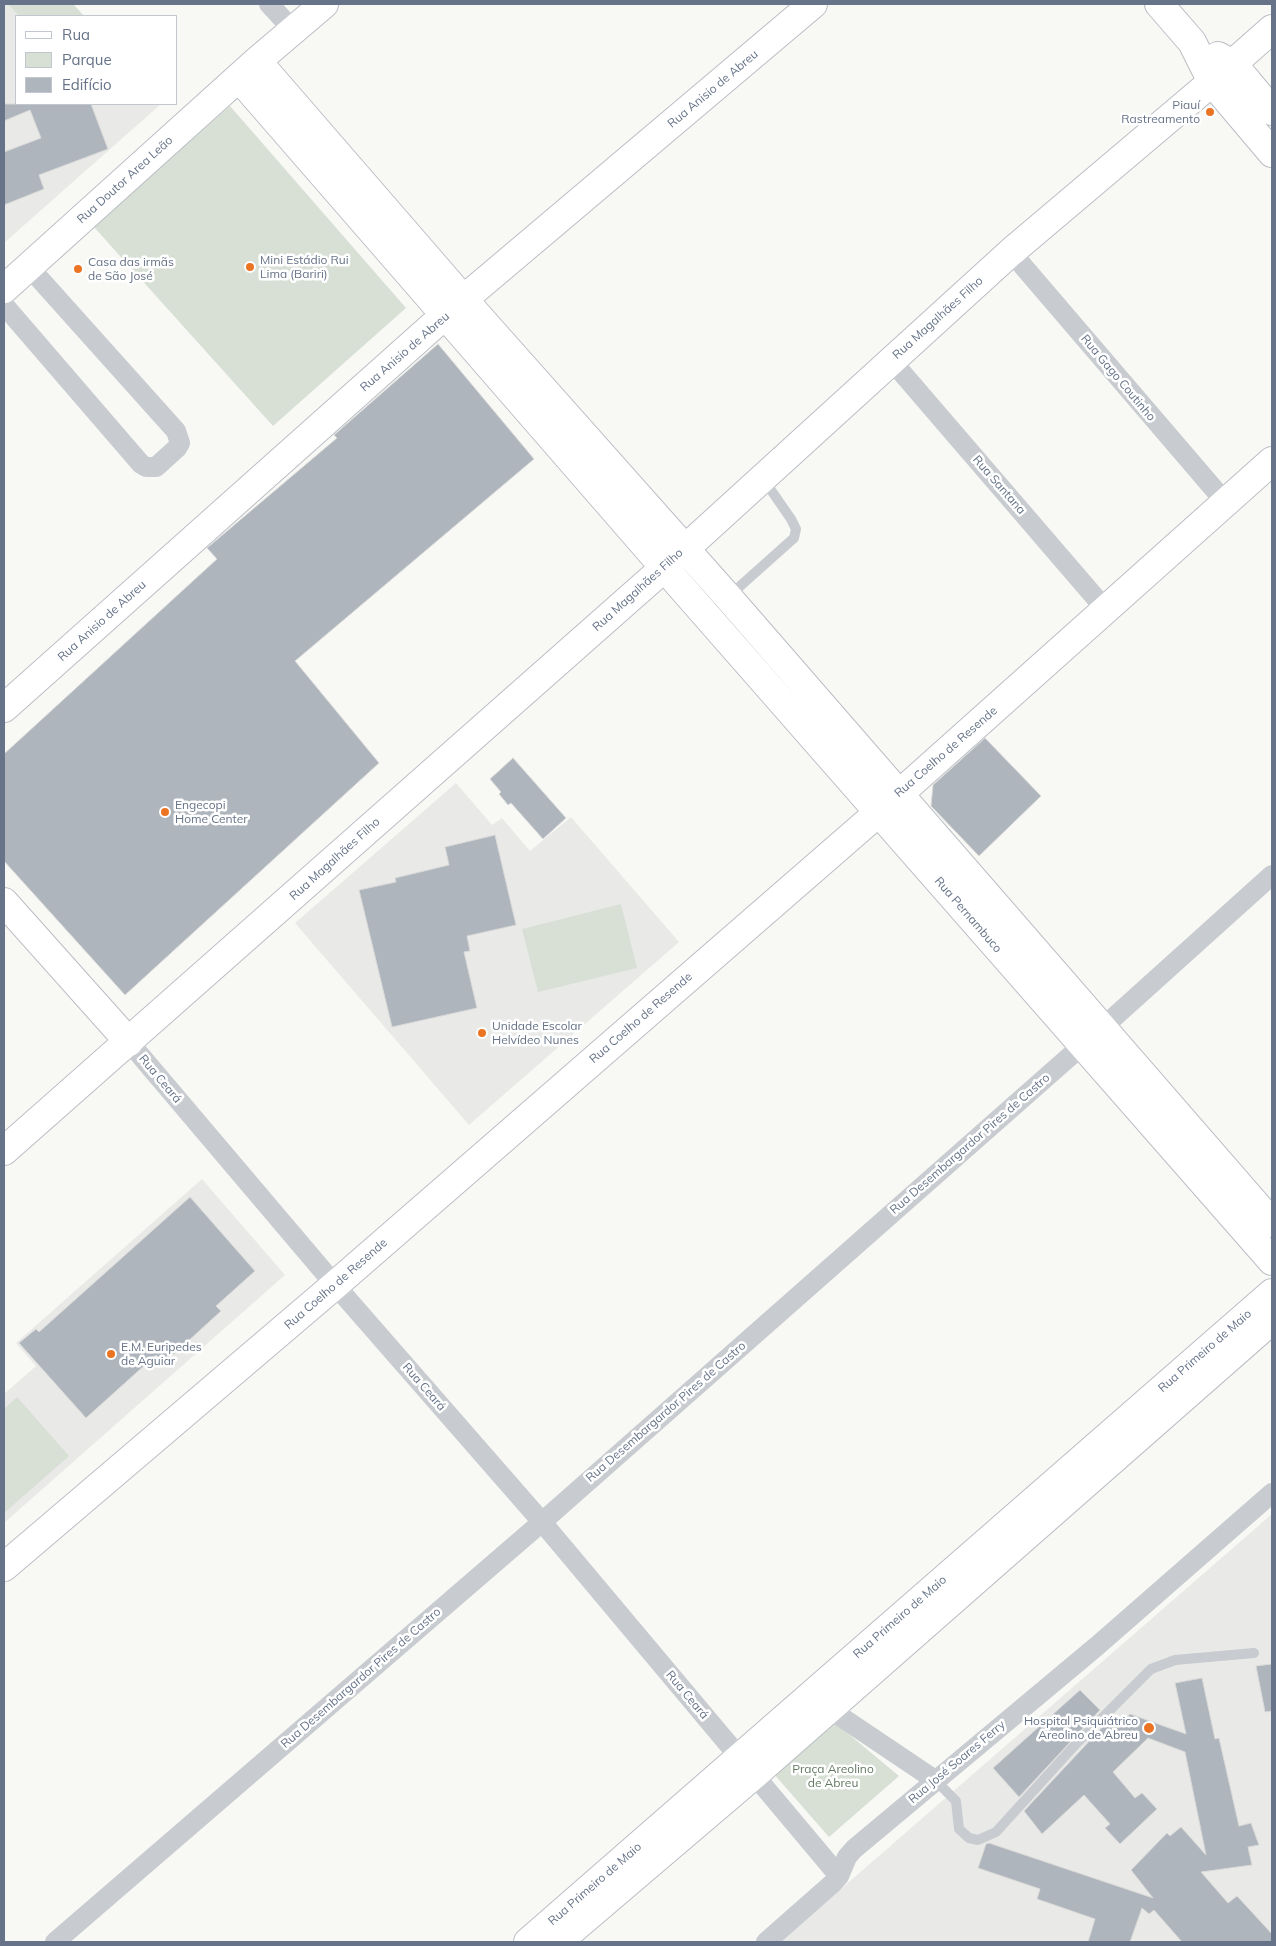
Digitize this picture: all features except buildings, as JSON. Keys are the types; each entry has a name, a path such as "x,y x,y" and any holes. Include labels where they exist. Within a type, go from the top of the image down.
{"main road":[{"name":"Rua Doutor Area Leão","path":"4,289 324,4"},
{"name":"Rua Anisio de Abreu","path":"4,708 455,308 813,4"},
{"path":"1159,4 1192,42 1212,82 1272,153"},
{"name":"Rua Magalhães Filho","path":"4,1151 664,568 1011,252 1272,29"},
{"path":"1192,42 1233,64 1272,111"},
{"path":"248,70 455,308"},
{"name":"Rua Pernambuco","path":"455,308 728,597 898,793 1272,1261"},
{"name":"Rua Pernambuco","path":"455,308 664,568 878,812 1272,1223"},
{"name":"Rua Coelho de Resende","path":"4,1568 335,1285 878,812 1272,461"},
{"name":"Rua Ceará","path":"4,902 129,1042"},
{"name":"Rua Primeiro de Maio","path":"558,1942 747,1766 1272,1292"},
{"name":"Rua Primeiro de Maio","path":"819,1702 1272,1320"},
{"name":"Rua Primeiro de Maio","path":"528,1942 747,1766"}],"street":[{"path":"269,4 293,30"},
{"name":"Rua Gago Coutinho","path":"1011,252 1226,503"},
{"path":"4,305 141,464 146,467 156,467 177,448 180,443 176,431 29,267"},
{"name":"Rua Santana","path":"891,360 1106,610"},
{"name":"Rua Desembargardor Pires de Castro","path":"55,1942 542,1522 1092,1037 1272,875"},
{"name":"Rua Ceará","path":"129,1042 335,1285 542,1522 838,1876"},
{"name":"Rua José Soares Ferry","path":"766,1942 826,1890 838,1876 847,1857 854,1849 1097,1646 1272,1493"},
{"path":"819,1702 935,1780"}],"lane":[{"path":"728,597 794,538 796,529 791,519 762,477"},
{"path":"935,1780 956,1801 959,1829 969,1838 978,1840 996,1832 1076,1744 1151,1669 1175,1660 1254,1654"}],"shaded area":[{"path":"4,4 73,4 83,15 15,15 15,105 160,105 4,243"},
{"name":"Unidade Escolar Helvídeo Nunes","path":"456,783 492,825 502,818 530,851 571,817 679,942 469,1125 295,923"},
{"name":"E.M. Euripedes de Aguiar","path":"202,1179 285,1275 4,1523 4,1394 36,1366 16,1343"},
{"name":"Hospital Psiquiátrico Areolino de Abreu","path":"1272,1514 1272,1942 780,1942"}],"green space":[{"path":"8,4 73,4 83,15 18,15"},
{"name":"Mini Estádio Rui Lima (Bariri)","path":"230,106 406,308 273,426 93,226"},
{"path":"621,904 637,968 538,992 522,929"},
{"path":"17,1397 69,1456 4,1513 4,1409"},
{"name":"Praça Areolino de Abreu","path":"827,1716 899,1776 829,1837 766,1765"}],"place":[{"name":"Piauí Rastreamento","path":"1210,112"},
{"name":"Mini Estádio Rui Lima (Bariri)","path":"250,267"},
{"name":"Casa das irmãs de São José","path":"78,269"},
{"name":"Engecopi Home Center","path":"165,812"},
{"name":"Unidade Escolar Helvídeo Nunes","path":"482,1033"},
{"name":"E.M. Euripedes de Aguiar","path":"111,1354"},
{"name":"Hospital Psiquiátrico Areolino de Abreu","path":"1149,1728"}]}
